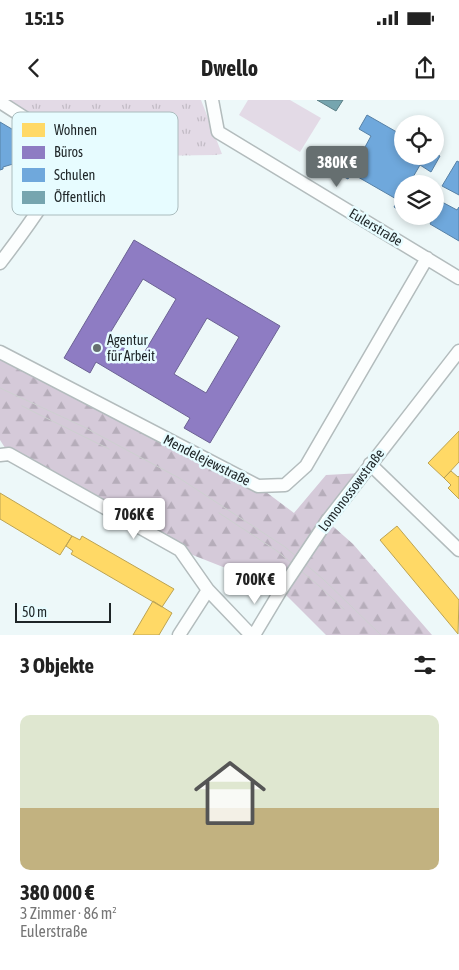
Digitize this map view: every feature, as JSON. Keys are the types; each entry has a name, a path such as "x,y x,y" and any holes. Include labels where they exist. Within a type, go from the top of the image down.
{"street":[{"name":"Eulerstraße","path":"212,100 218,132 459,278"},
{"path":"0,102 16,112"},
{"path":"0,263 34,215"},
{"name":"Mendelejewstraße","path":"0,352 258,486 285,485 306,466 427,258"},
{"name":"Lomonossowstraße","path":"252,635 327,520 459,351"},
{"path":"0,455 9,454 180,550 208,590 252,635"},
{"path":"370,464 459,550"},
{"path":"179,635 208,590"}],"green space":[{"path":"0,100 201,100 222,154 178,156 178,112 18,112"},
{"path":"248,100 290,100 321,118 300,152 239,115"},
{"path":"0,352 258,486 294,513 326,475 362,473 327,521 353,544 432,635 326,635 281,590 180,550 9,454 0,440"}],"building: Wohnen":[{"path":"459,431 459,462 444,478 428,463"},
{"path":"451,471 459,476 459,499 448,488 451,485 444,478"},
{"path":"0,493 72,536 60,555 0,519"},
{"path":"397,526 459,600 458,634 380,540"},
{"path":"72,536 80,540 82,536 174,589 162,607 71,554 73,551 66,546"},
{"path":"153,601 172,613 159,635 133,635"}],"building: Büros":[{"name":"Agentur für Arbeit","path":"134,240 280,326 210,443 184,428 190,418 96,362 90,373 64,358","holes":["143,279 176,299 141,358 107,338","207,318 239,337 206,393 174,374"]}],"building: Schulen":[{"path":"367,115 394,130 394,165 420,165 414,175 394,175 394,198 351,173 348,179 333,171 344,152 358,160 371,136 359,129"},
{"path":"0,122 12,129 12,164 0,170"},
{"path":"457,161 459,162 459,195 444,187 444,183"},
{"path":"420,165 435,165 431,172"},
{"path":"444,203 457,210 459,207 459,241 432,225 444,225"}],"building: Öffentlich":[{"path":"317,100 343,100 336,111"}],"tram line":[{"path":"0,388 84,427 179,478 285,547 323,579 381,635"},
{"path":"22,406 109,449"},
{"path":"219,513 277,551 344,609"}],"place":[{"name":"Agentur für Arbeit","path":"97,348"}]}
